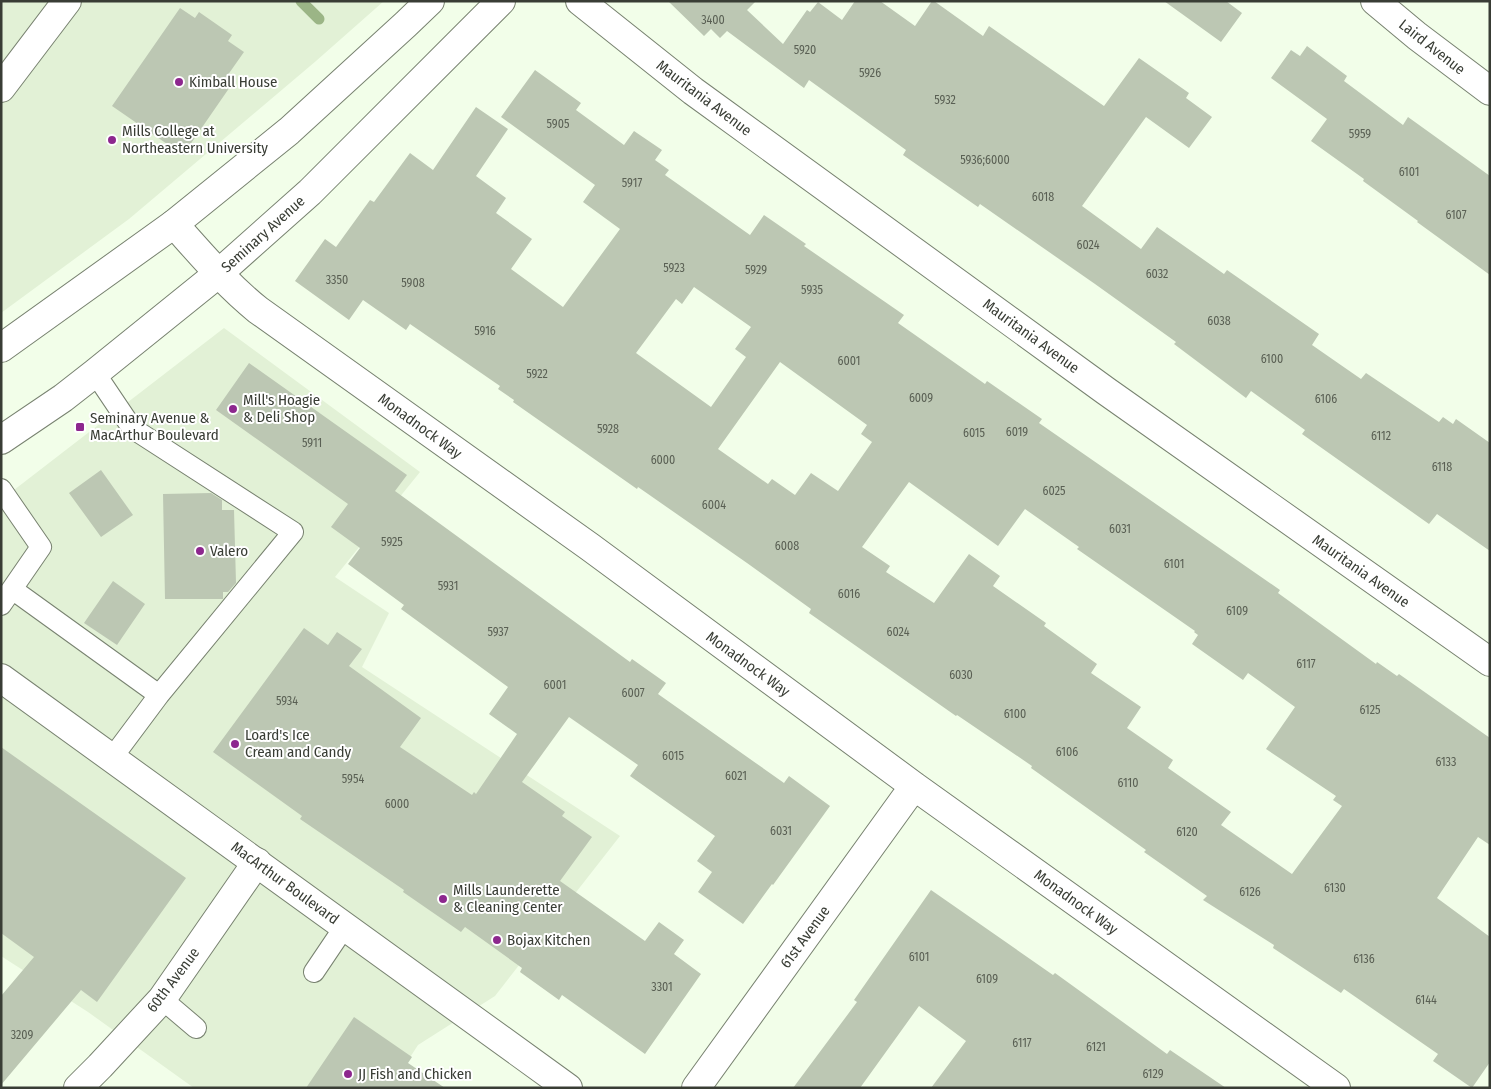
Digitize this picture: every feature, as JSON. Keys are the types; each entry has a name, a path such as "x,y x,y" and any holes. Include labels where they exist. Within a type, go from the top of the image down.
{"street":[{"path":"1,88 67,1"},
{"path":"1,348 174,224 289,131 430,1"},
{"name":"Seminary Avenue","path":"1,440 95,374 219,273 310,192 501,1"},
{"name":"Mauritania Avenue","path":"580,1 701,97 1106,390 1490,662"},
{"name":"Laird Avenue","path":"1375,1 1417,36 1490,91"},
{"name":"Monadnock Way","path":"174,224 244,299 258,310 590,547 914,786 1336,1088"},
{"name":"MacArthur Boulevard","path":"1,678 568,1088"},
{"name":"61st Avenue","path":"696,1088 914,786"},
{"name":"60th Avenue","path":"78,1088 162,999 257,862"}],"lane":[{"path":"95,374 132,428 293,532 158,695 112,758"},
{"path":"1,489 41,547 7,596 158,695"},
{"path":"314,972 345,926"},
{"path":"162,999 196,1028"}],"shaded area":[{"name":"Mills College at Northeastern University","path":"1,1 384,1 129,219 1,313"},
{"path":"224,328 420,472 335,577 389,613 362,667 620,836 495,996 418,1045 390,1088 194,1088 88,1012 1,956 1,500"}],"building":[{"path":"668,1 756,1 747,10 783,44 807,10 810,12 818,2 842,20 855,1 880,1 915,26 932,1 934,1 983,36 989,26 1104,106 1139,58 1189,93 1186,98 1212,117 1189,148 1146,117 1082,206 1141,249 1157,227 1224,274 1227,270 1319,334 1312,345 1361,379 1366,373 1439,422 1443,417 1453,424 1456,419 1490,443 1490,551 1437,514 1429,524 1302,434 1305,430 1251,391 1246,398 1174,344 1176,342 1095,284 980,204 978,207 903,155 906,150 809,80 804,88 727,31 720,38 711,29 704,36"},
{"path":"1164,1 1226,1 1242,13 1221,42"},
{"name":"Kimball House","path":"180,8 195,18 199,12 232,35 228,41 244,52 225,79 232,84 183,155 112,106"},
{"path":"1307,46 1347,76 1344,81 1403,125 1408,117 1490,176 1490,275 1311,141 1327,119 1271,78 1291,50 1300,56"},
{"path":"535,70 581,103 576,110 624,145 634,131 662,150 655,160 669,170 665,175 750,235 764,215 806,244 804,246 904,315 898,323 985,384 987,381 1042,419 1039,423 1280,590 1278,593 1376,664 1377,662 1397,676 1399,674 1490,738 1490,845 1478,837 1437,898 1490,937 1490,1062 1472,1088 1433,1061 1438,1054 1344,989 1341,993 1273,948 1274,945 1203,900 1207,896 1144,852 1146,850 1031,768 1032,766 956,716 809,613 811,609 638,487 637,489 513,402 514,400 498,389 500,386 410,324 406,330 363,300 349,320 295,281 325,239 336,247 370,200 374,202 410,153 433,170 476,107 508,129 476,176 506,198 496,213 532,239 511,269 563,307 620,229 583,202 595,185 501,117","holes":["694,287 751,327 735,349 746,357 711,407 636,353 676,299 682,304","780,362 867,425 861,434 872,442 838,491 811,473 795,495 772,479 768,484 718,449","909,482 998,546 1025,509 1079,547 1077,549 1195,631 1198,635 1192,644 1243,680 1248,673 1295,707 1266,749 1336,796 1333,800 1342,806 1292,874 1221,825 1231,812 1168,768 1173,760 1127,728 1141,707 1091,673 1097,664 1044,626 1046,623 993,586 1000,576 969,554 934,603 886,572 890,566 862,547"]},
{"path":"249,363 407,475 395,491 630,662 632,659 666,683 658,694 784,783 789,776 830,806 743,924 698,892 712,872 697,861 715,836 630,776 638,765 569,717 522,782 565,812 562,816 592,837 560,881 645,941 659,922 684,940 674,954 701,974 645,1054 562,995 559,1000 520,972 522,968 465,927 461,932 403,892 404,890 300,819 302,816 213,752 304,628 328,645 337,632 362,649 349,666 421,718 400,747 472,795 474,792 476,794 517,734 489,714 508,687 401,609 404,605 348,564 360,548 331,527 348,504 216,410"},
{"path":"101,470 133,515 101,537 69,493"},
{"name":"Valero","path":"211,493 222,500 222,510 234,510 236,583 228,592 223,592 223,599 165,599 163,494"},
{"path":"113,581 145,604 117,645 84,623"},
{"path":"1,747 186,878 97,1002 81,990 1,1085 1,996 34,957 1,933"},
{"path":"931,890 1053,975 1055,973 1167,1054 1170,1050 1226,1088 931,1088 966,1041 919,1006 860,1088 793,1088 857,1002 854,1000"},
{"path":"354,1017 412,1057 408,1063 445,1088 306,1088"}],"waterway":[{"path":"301,1 319,19"}],"place":[{"name":"Kimball House","path":"179,82"},
{"name":"Mills College at Northeastern University","path":"112,140"},
{"name":"Mill's Hoagie & Deli Shop","path":"233,409"},
{"name":"Seminary Avenue & MacArthur Boulevard","path":"80,427"},
{"name":"Valero","path":"200,551"},
{"name":"Loard's Ice Cream and Candy","path":"235,744"},
{"name":"Mills Launderette & Cleaning Center","path":"443,899"},
{"name":"Bojax Kitchen","path":"497,940"},
{"name":"JJ Fish and Chicken","path":"348,1074"}]}
